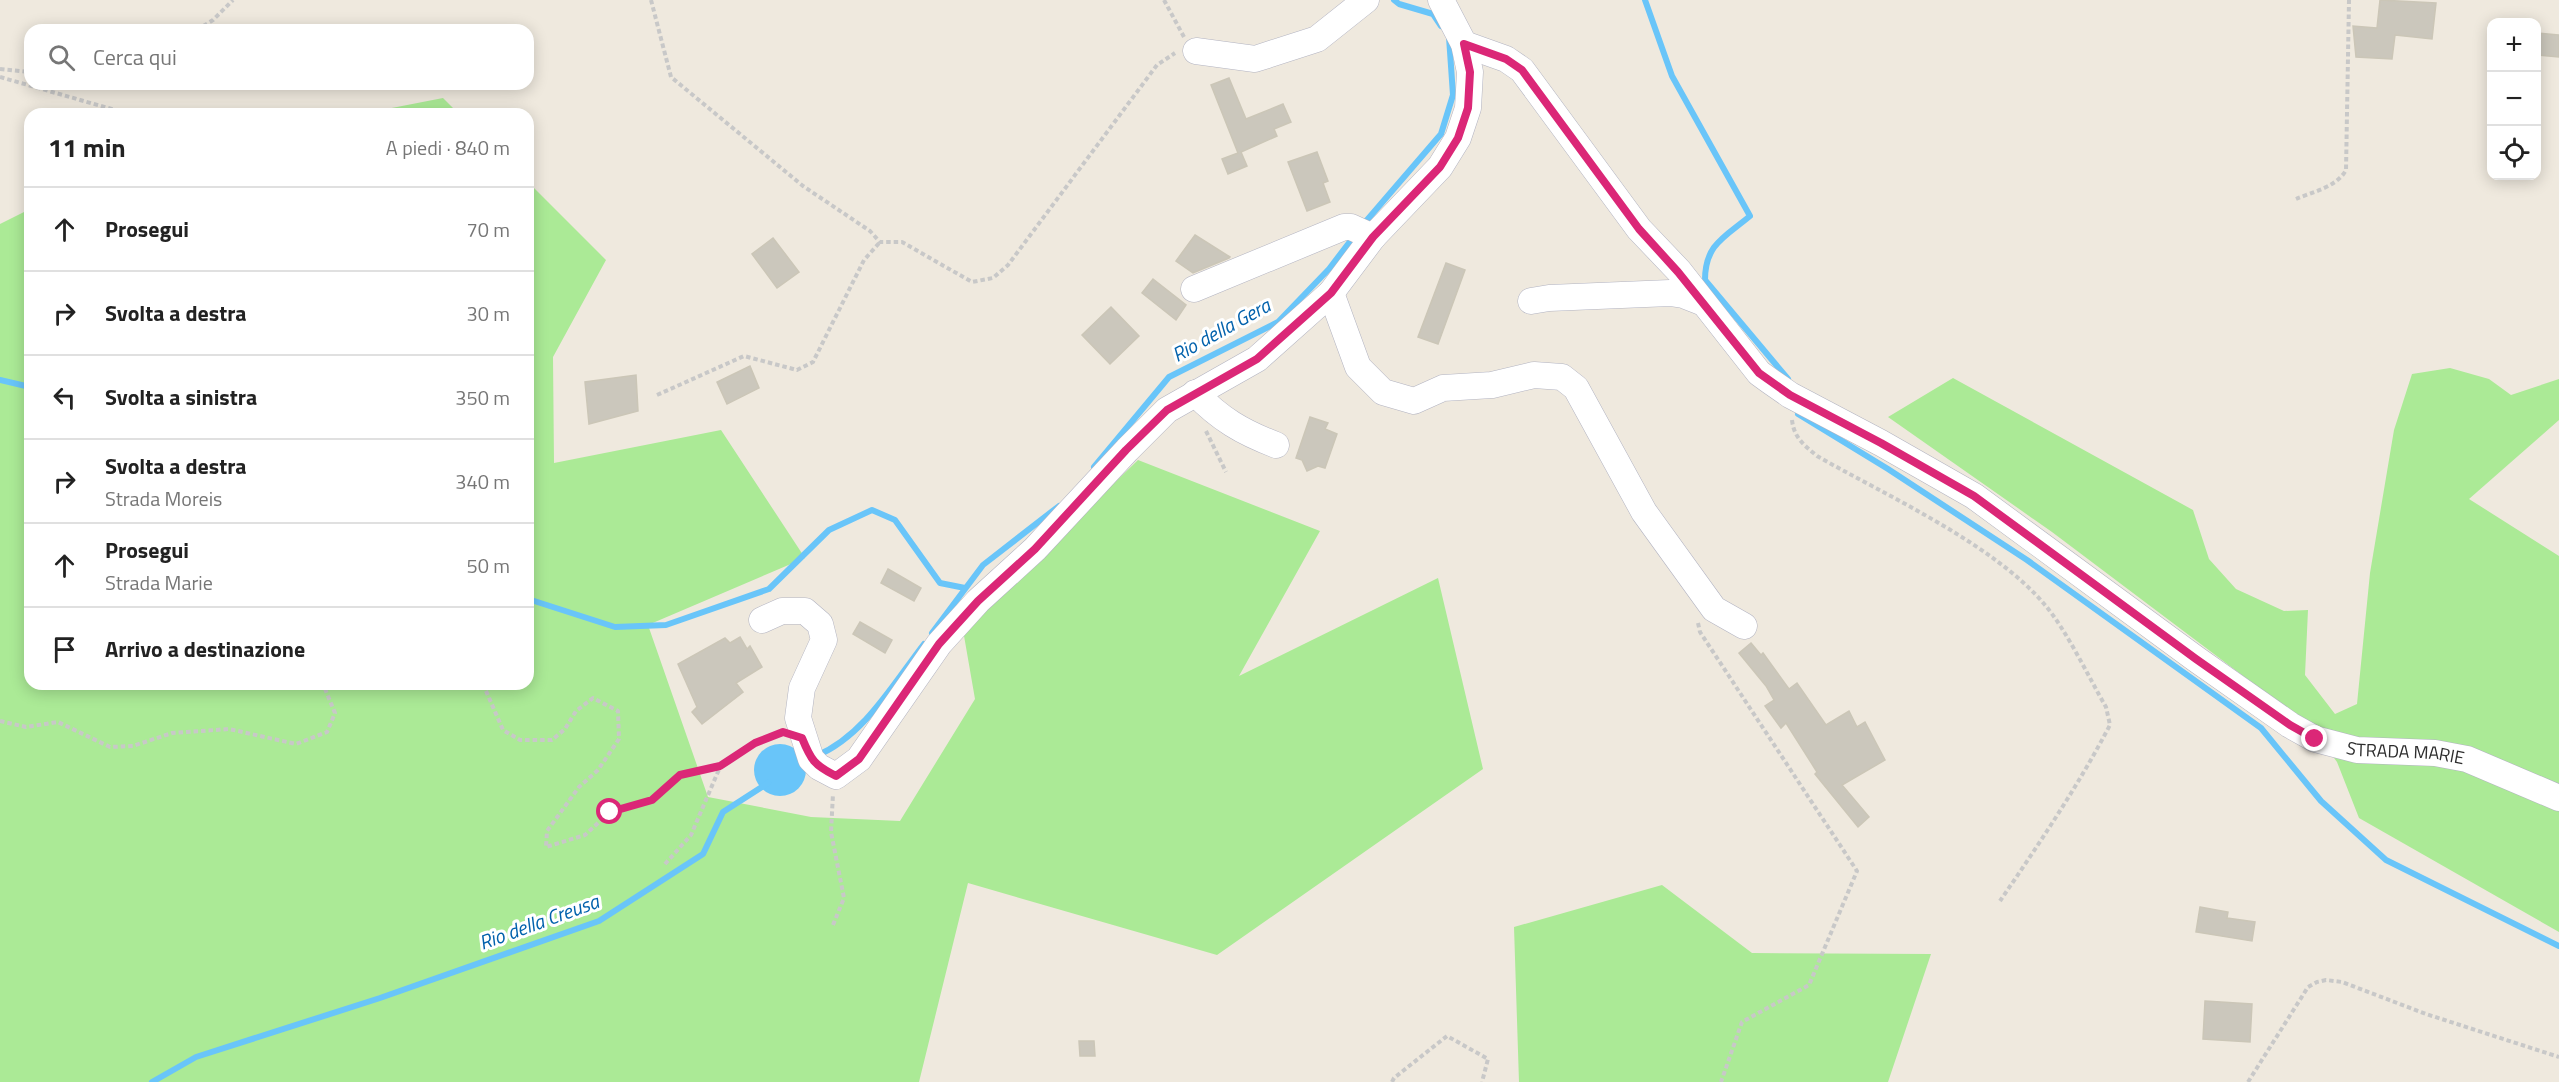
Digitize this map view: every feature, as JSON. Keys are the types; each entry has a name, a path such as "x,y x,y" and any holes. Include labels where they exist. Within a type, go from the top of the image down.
{"street":[{"path":"1196,51 1255,59 1317,39 1366,0"},
{"path":"762,620 782,611 805,611 820,624 824,640 802,688 798,718 802,738 811,759 819,767 836,776 859,759 939,644 978,601 1035,549 1126,450 1167,410 1257,359 1331,293 1362,232 1440,167 1458,138 1468,108 1470,72 1464,44 1441,0"},
{"name":"STRADA MARIE","path":"1464,44 1506,59 1522,70 1639,229 1678,272 1759,373 1790,395 1974,496 2196,659 2290,725 2315,739 2357,750 2435,753 2467,759 2559,798"},
{"path":"1194,289 1344,226 1362,232"},
{"path":"1331,293 1358,367 1383,392 1414,401 1443,388 1492,385 1534,375 1562,377 1576,388 1644,512 1714,609 1744,626"},
{"path":"1531,301 1549,298 1670,293 1701,302"},
{"path":"1195,393 1217,416 1251,436 1276,445"}],"path":[{"path":"207,24 233,0"},
{"path":"651,0 671,77 803,186 870,231 880,242 902,242 972,282 993,278 1008,265 1157,65 1180,49 1196,51"},
{"path":"1164,0 1181,33 1196,51"},
{"path":"2296,200 2334,183 2343,177 2346,170 2349,0"},
{"path":"0,69 24,71"},
{"path":"0,77 24,84"},
{"path":"45,90 108,108"},
{"path":"657,395 744,356 797,370 813,362 864,260 880,242"},
{"path":"1790,395 1794,430 1801,443 1809,450 1957,535 2010,571 2046,606 2106,707 2110,725 2099,746 2048,831 2000,901"},
{"path":"1698,621 1700,632 1857,871 1809,985 1742,1022 1721,1082"},
{"path":"0,721 26,727 58,722 110,747 133,746 172,733 230,729 296,744 327,732 335,713 325,690"},
{"path":"486,690 503,730 520,740 552,740 565,729 576,711 592,698 618,711 619,739 598,770 579,787 547,831 546,847 585,835 610,812 652,800 680,775 720,766 755,743 783,732 802,738"},
{"path":"665,864 691,835 720,766"},
{"path":"833,925 844,898 831,832 836,776"},
{"path":"2248,1082 2308,987 2326,980 2342,982 2426,1014 2559,1057"},
{"path":"1392,1082 1447,1036 1488,1059 1482,1082"}],"green space":[{"path":"443,98 453,108 392,108"},
{"path":"534,188 606,260 553,357 554,463 721,430 805,558 648,625 708,797 811,817 900,821 975,699 963,630 1138,460 1320,531 1239,676 1438,578 1483,769 1217,955 968,883 919,1082 0,1082 0,224 24,212 24,690 534,690"},
{"path":"2450,368 2489,379 2511,395 2559,379 2559,420 2469,499 2559,556 2559,932 2359,818 2337,762 2311,727 2052,532 1888,417 1953,378 2193,510 2209,559 2236,589 2284,611 2308,610 2305,675 2335,714 2357,704 2370,573 2394,430 2412,374"},
{"path":"1662,885 1752,953 1931,954 1888,1082 1519,1082 1514,927"}],"water":[{"path":"780,744 790,746 798,752 804,760 806,770 804,780 798,788 790,794 780,796 770,794 762,788 756,780 754,770 756,760 762,752 770,746"}],"building":[{"path":"2380,0 2436,3 2432,39 2395,35 2392,59 2356,57 2353,26 2377,28"},
{"path":"2541,33 2559,35 2559,57 2541,55"},
{"path":"1229,78 1246,119 1283,104 1291,122 1274,129 1277,136 1241,152 1247,166 1228,174 1222,159 1238,153 1211,85"},
{"path":"1317,152 1328,181 1323,183 1330,202 1307,211 1288,162"},
{"path":"1195,235 1230,257 1193,273 1176,261"},
{"path":"773,238 799,272 777,288 752,254"},
{"path":"1446,263 1465,270 1438,344 1418,337"},
{"path":"1153,279 1186,305 1176,320 1142,293"},
{"path":"1111,307 1139,336 1110,364 1082,335"},
{"path":"750,366 759,388 727,404 717,382"},
{"path":"636,375 638,411 589,424 585,382"},
{"path":"1310,417 1328,423 1325,429 1337,434 1325,468 1318,466 1307,471 1302,460 1296,458"},
{"path":"888,569 921,588 914,601 881,583"},
{"path":"860,622 892,640 885,653 853,634"},
{"path":"740,637 747,649 750,646 762,667 736,683 743,692 702,724 692,712 697,707 678,664 725,638 730,643"},
{"path":"1751,643 1761,655 1763,653 1789,689 1797,683 1826,725 1849,711 1857,727 1865,722 1885,760 1842,785 1869,817 1858,827 1815,774 1817,772 1786,723 1781,728 1765,706 1774,700 1766,686 1739,653"},
{"path":"2200,907 2228,912 2227,918 2255,922 2252,941 2196,932"},
{"path":"2205,1001 2252,1004 2250,1042 2203,1039"},
{"path":"1079,1041 1094,1041 1095,1056 1080,1056"}],"waterway":[{"name":"Rio della Gera","path":"1394,0 1399,4 1433,14 1441,26"},
{"path":"1645,0 1672,76 1750,216 1718,242 1713,249 1706,268 1705,280 1788,379"},
{"name":"Rio della Gera","path":"1361,227 1441,134 1453,95 1449,37"},
{"name":"Rio della Gera","path":"1094,467 1169,377 1278,322 1329,269 1355,235"},
{"path":"0,380 24,386"},
{"path":"1798,414 1888,469 2027,560 2261,728 2321,801 2386,860 2559,946"},
{"name":"Rio della Gera","path":"932,633 983,565 1059,506"},
{"path":"534,601 615,627 666,625 769,589 829,530 872,510 895,520 940,583 965,588"},
{"name":"Rio della Creusa","path":"816,756 849,736 863,722 889,692 924,644"},
{"name":"Rio della Creusa","path":"152,1082 196,1057 380,998 599,921 703,854 723,812 768,783"}],"route":[{"path":"610,812 652,800 680,775 720,766 755,743 783,732 802,738 811,759 819,767 836,776 859,759 939,644 978,601 1035,549 1126,450 1167,410 1257,359 1331,293 1373,237 1440,167 1458,138 1468,108 1470,72 1464,44 1506,59 1522,70 1639,229 1678,272 1759,373 1790,395 1974,496 2196,659 2290,725 2315,739"}]}
